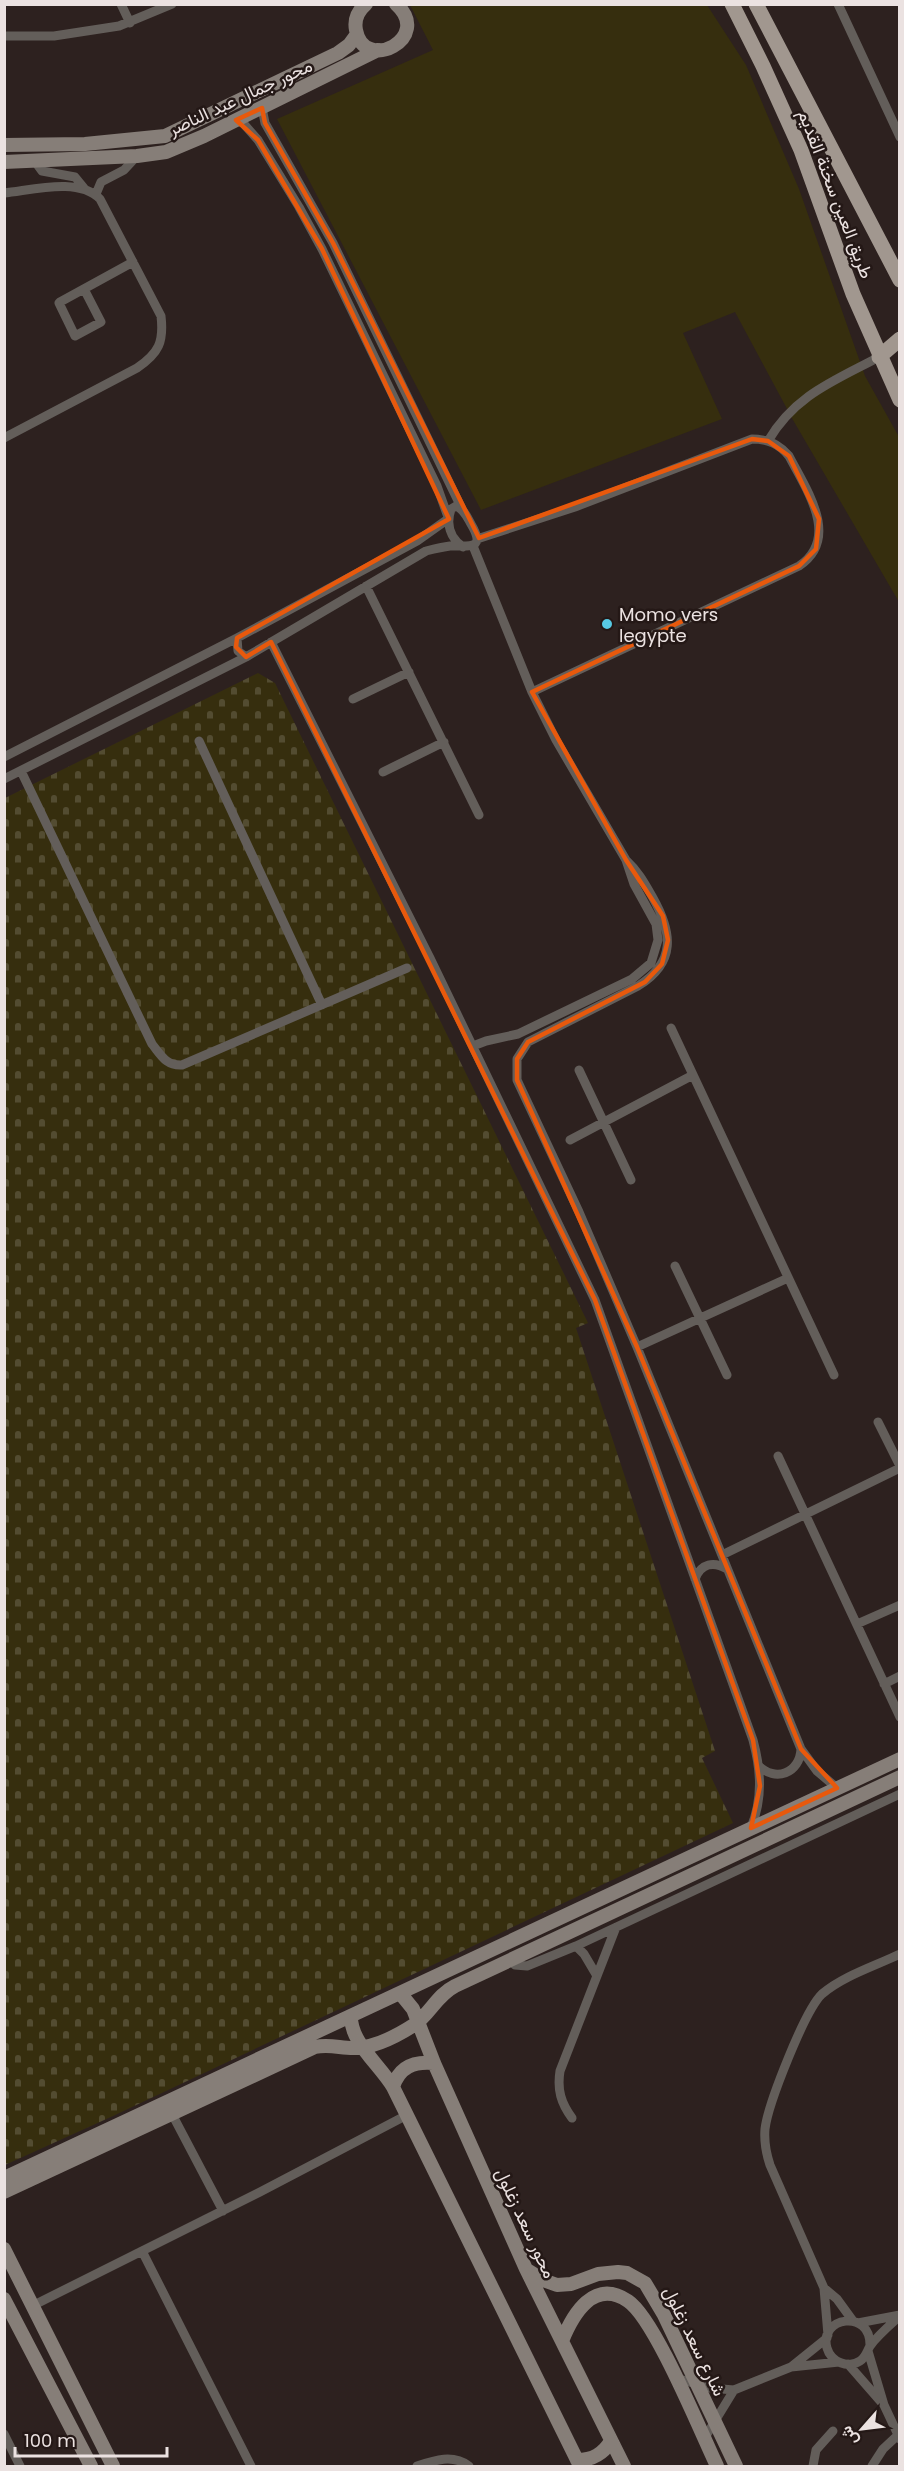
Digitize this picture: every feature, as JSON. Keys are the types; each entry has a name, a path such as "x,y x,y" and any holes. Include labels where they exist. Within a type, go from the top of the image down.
{"main road":[{"name":"محور جمال عبد الناصر","path":"4,162 137,156 166,152 262,108 378,50 395,46 405,33 405,16 396,4"},
{"name":"طريق العين سخنة القديم","path":"732,4 801,150 853,294 900,400"},
{"name":"طريق العين سخنة القديم","path":"756,4 900,280"},
{"path":"363,5 356,22 357,34 363,43 378,50"},
{"name":"محور جمال عبد الناصر","path":"4,145 85,144 165,136 338,53 349,45 357,34"},
{"path":"879,357 900,339"},
{"path":"4,2178 900,1759"},
{"path":"4,2192 315,2047 329,2045 364,2047 378,2043 418,2022 449,1989 900,1777"},
{"name":"محور سعد زغلول","path":"400,1993 413,2009 434,2063 526,2269 624,2466"},
{"path":"351,2016 352,2030 393,2087 578,2463 601,2454 611,2441"},
{"path":"393,2087 396,2078 408,2065 434,2063"},
{"path":"4,2249 113,2466"},
{"name":"شارع سعد زغلول","path":"526,2269 543,2280 556,2284 571,2284 605,2273 627,2273 645,2283 656,2300 736,2466"},
{"name":"شارع سعد زغلول","path":"562,2341 571,2318 589,2300 602,2295 614,2295 628,2301 637,2310 653,2335 717,2466"},
{"path":"4,2299 91,2466"}],"street":[{"path":"121,4 130,23"},
{"path":"4,36 54,36 130,23 172,4"},
{"path":"838,4 900,137"},
{"path":"262,108 265,123 333,243 462,509 471,544 532,692 556,740 626,860 642,878 666,924 667,948 662,964 645,982 534,1038 519,1053 515,1066 517,1080 579,1212 637,1347 801,1749 817,1771 837,1788"},
{"path":"236,120 243,123 258,140 322,249 437,486 454,539 471,544"},
{"path":"96,194 101,182 124,170 137,156"},
{"path":"34,160 42,171 75,177 84,188"},
{"path":"4,194 73,186 96,194 161,316 163,332 159,346 150,359 4,438"},
{"path":"84,289 101,322 77,336 58,305 84,289 133,262"},
{"path":"768,441 778,424 801,401 829,383 879,357"},
{"path":"4,779 246,657 426,551 471,544 575,507 743,440 768,441 776,444 789,456 819,519 819,542 812,556 799,566 532,692"},
{"path":"4,757 237,638 417,541 448,518 453,507 462,509"},
{"path":"366,586 479,815"},
{"path":"272,618 283,625 283,634"},
{"path":"237,638 236,647 246,657"},
{"path":"271,642 474,1046 595,1300 753,1740 758,1765 760,1797 751,1828"},
{"path":"353,699 409,672"},
{"path":"200,741 322,1005"},
{"path":"383,772 444,742"},
{"path":"21,771 152,1044 172,1065 182,1065 407,968"},
{"path":"474,1046 486,1041 510,1037 632,979 651,963 658,940 656,924 634,884 626,860"},
{"path":"671,1028 834,1375"},
{"path":"510,1037 519,1053"},
{"path":"579,1070 631,1179"},
{"path":"570,1140 693,1075"},
{"path":"675,1266 727,1375"},
{"path":"637,1347 788,1278"},
{"path":"722,1555 900,1467 878,1422"},
{"path":"778,1456 900,1717"},
{"path":"695,1579 700,1570 708,1564 718,1564 727,1569"},
{"path":"856,1624 900,1605"},
{"path":"884,1684 900,1676"},
{"path":"758,1765 772,1774 783,1774 797,1765 801,1749"},
{"path":"509,1960 515,1965 527,1966 576,1946 900,1794"},
{"path":"572,2118 564,2108 558,2084 560,2072 616,1928"},
{"path":"576,1946 585,1954 597,1976"},
{"path":"884,2405 843,2363 830,2354 824,2288 770,2165 765,2138 767,2120 803,2022 815,2002 833,1986 900,1954"},
{"path":"172,2114 223,2211"},
{"path":"32,2306 223,2211 407,2115"},
{"path":"142,2251 251,2466"},
{"path":"824,2288 837,2298 855,2322 868,2332 869,2349 884,2405 899,2437 883,2449 872,2466"},
{"path":"675,2378 734,2390 791,2367 862,2360 900,2315"},
{"path":"791,2367 827,2336 838,2323 900,2315"},
{"path":"704,2439 734,2390"},
{"path":"813,2466 816,2450 833,2431"},
{"path":"4,2434 20,2466"},
{"path":"417,2466 445,2459 463,2462 469,2466"}],"highlighted area":[{"path":"262,108 265,123 333,243 479,538 752,439 768,441 789,456 819,519 816,549 799,566 532,692 626,860 663,916 668,940 662,964 645,982 528,1042 517,1059 517,1080 637,1347 801,1749 837,1788 751,1828 760,1786 753,1740 595,1300 271,642 246,657 236,647 237,638 449,519 322,249 258,140 236,120"}],"green space":[{"path":"410,5 707,5 746,65 799,189 865,376 899,437 899,602 793,420 735,312 683,333 722,419 481,510 277,119 433,50"},
{"path":"258,673 275,683 588,1323 576,1328 715,1751 702,1758 733,1823 5,2165 5,798"}],"place":[{"name":"Momo vers legypte","path":"607,624"}]}
